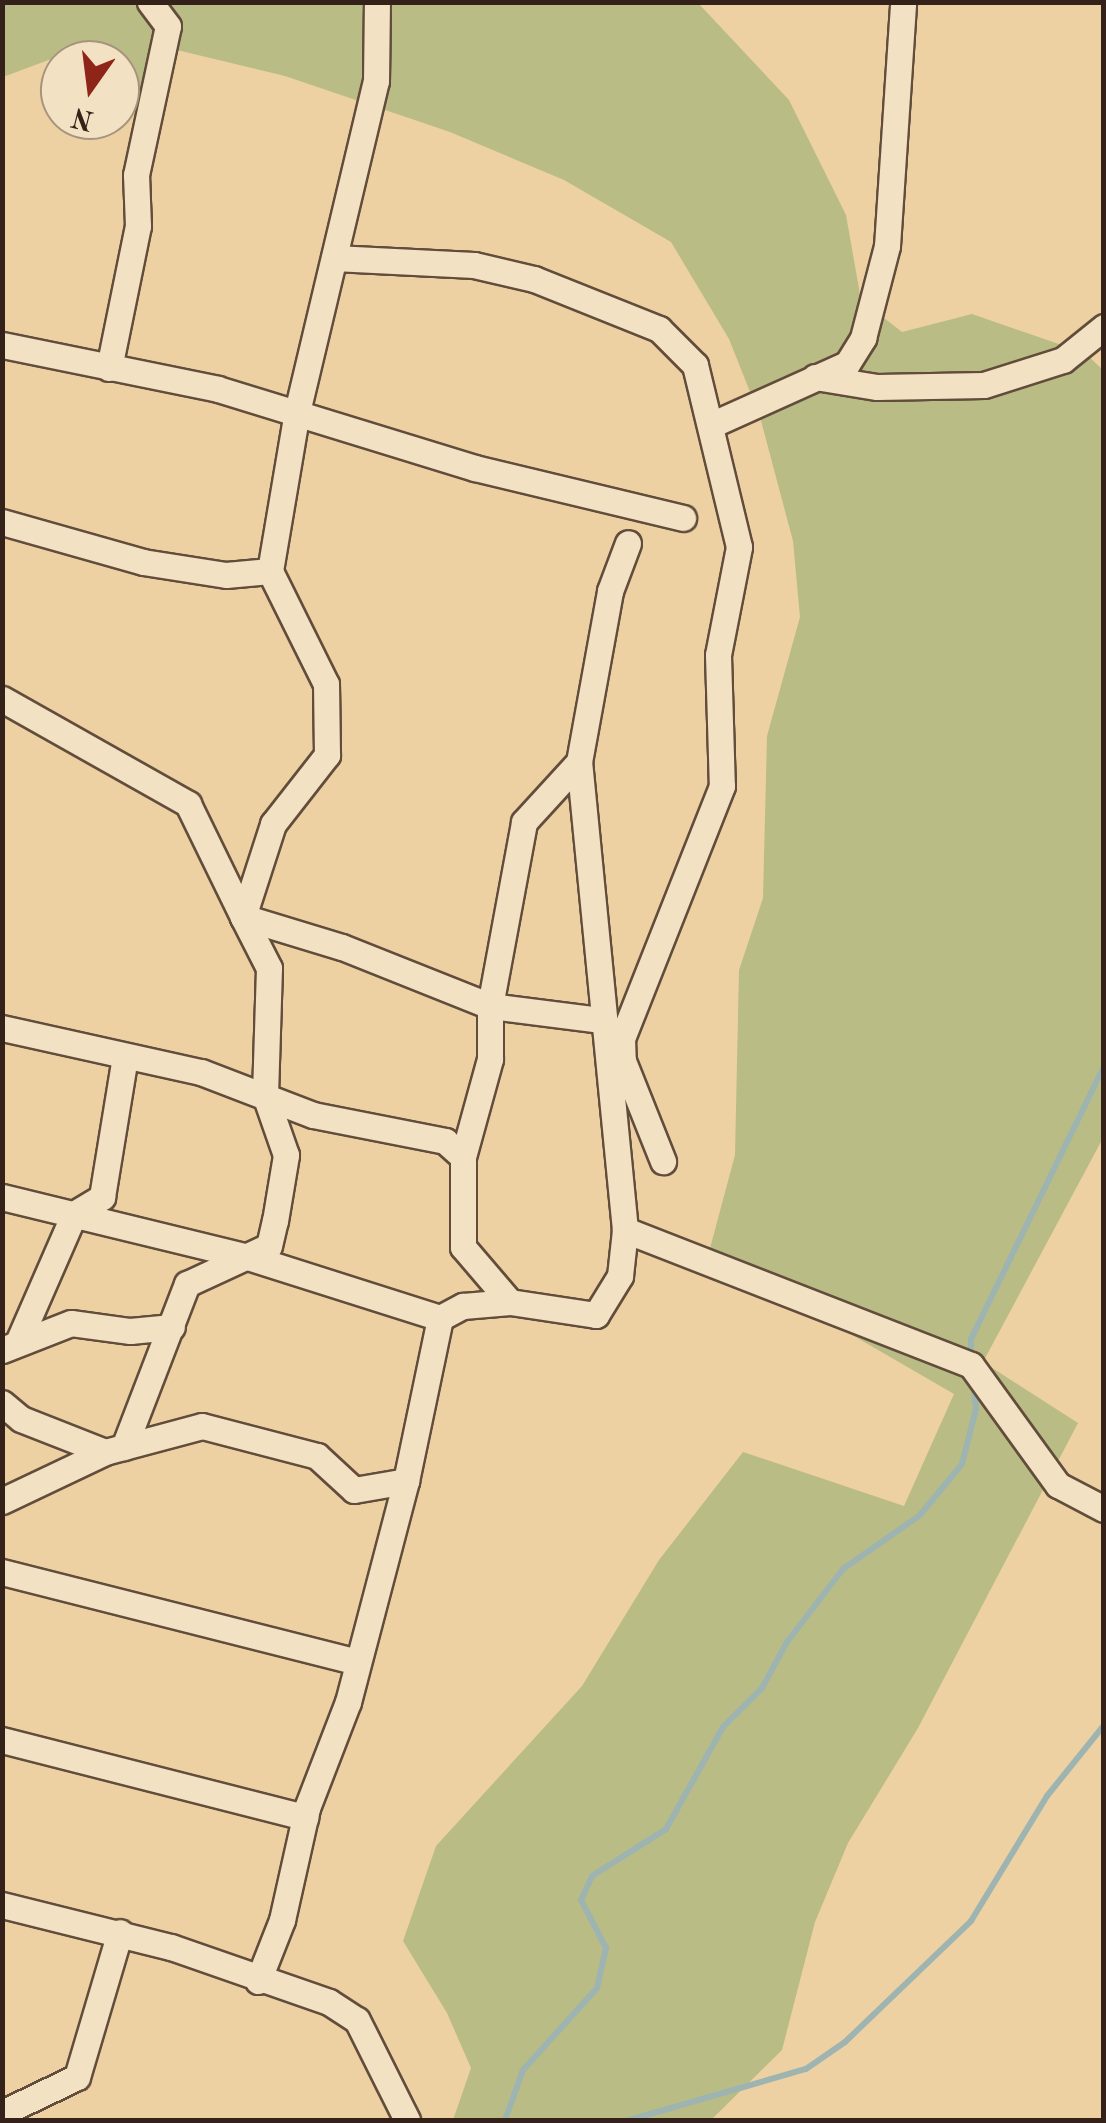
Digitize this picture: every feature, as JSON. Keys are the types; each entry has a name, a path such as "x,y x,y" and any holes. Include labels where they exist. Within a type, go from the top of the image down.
{"street":[{"path":"108,368 138,226 136,175 168,26 150,2"},
{"path":"242,917 273,824 326,755 326,684 270,571 298,412 376,81 377,2"},
{"path":"711,426 847,364 874,302 887,246 903,2"},
{"path":"334,258 474,265 608,303 659,329 695,366 739,546 718,655 722,786 622,1038 623,1062 663,1161"},
{"path":"814,377 877,387 984,385 1063,360 1104,328"},
{"path":"2,345 298,412 476,468 682,518"},
{"path":"2,522 143,562 226,575 270,571"},
{"path":"2,1196 248,1257 440,1318 463,1306 510,1302 596,1315 620,1276 624,1230 616,1102 601,1020 579,762 599,640 628,543"},
{"path":"2,699 188,804 268,968 265,1095 286,1155 269,1246 187,1284 172,1327 115,1450"},
{"path":"510,1302 463,1247 464,1158 490,1059 490,1006 524,822 579,762"},
{"path":"242,917 342,947 490,1006 601,1020"},
{"path":"2,1028 201,1072 313,1115 445,1142 464,1158"},
{"path":"11,1345 74,1214 102,1196 125,1057"},
{"path":"624,1230 970,1365 1058,1485 1104,1509"},
{"path":"258,1981 282,1920 305,1817 348,1702 354,1661 406,1481 440,1318"},
{"path":"11,1345 71,1323 130,1332 172,1327"},
{"path":"2,1404 21,1419 115,1450"},
{"path":"2,1501 115,1450 202,1426 318,1456 354,1490 406,1481"},
{"path":"2,1572 354,1661"},
{"path":"2,1740 305,1817"},
{"path":"2,1905 120,1932 329,2002 357,2020 407,2120"},
{"path":"2,2113 77,2078 120,1932"}],"green space":[{"path":"3,3 699,4 789,100 846,215 861,300 902,332 972,314 1085,353 1103,370 1103,1138 983,1362 1078,1423 918,1728 848,1843 815,1922 782,2050 711,2120 453,2120 471,2068 447,2013 403,1941 436,1846 582,1686 659,1560 743,1452 904,1506 954,1394 709,1252 735,1155 739,970 763,898 767,736 800,617 793,541 760,417 729,339 671,242 564,180 450,132 285,76 177,50 154,98 140,93 140,40 40,40 40,63 3,77"}],"waterway":[{"path":"1104,715 1104,756"},
{"path":"971,1359 971,1339 1104,1066"},
{"path":"505,2120 523,2070 597,1988 606,1948 581,1900 592,1876 666,1829 723,1727 762,1688 787,1642 843,1569 920,1515 962,1464 976,1409 973,1382"},
{"path":"629,2120 806,2069 845,2042 971,1921 1047,1796 1104,1725"}]}
